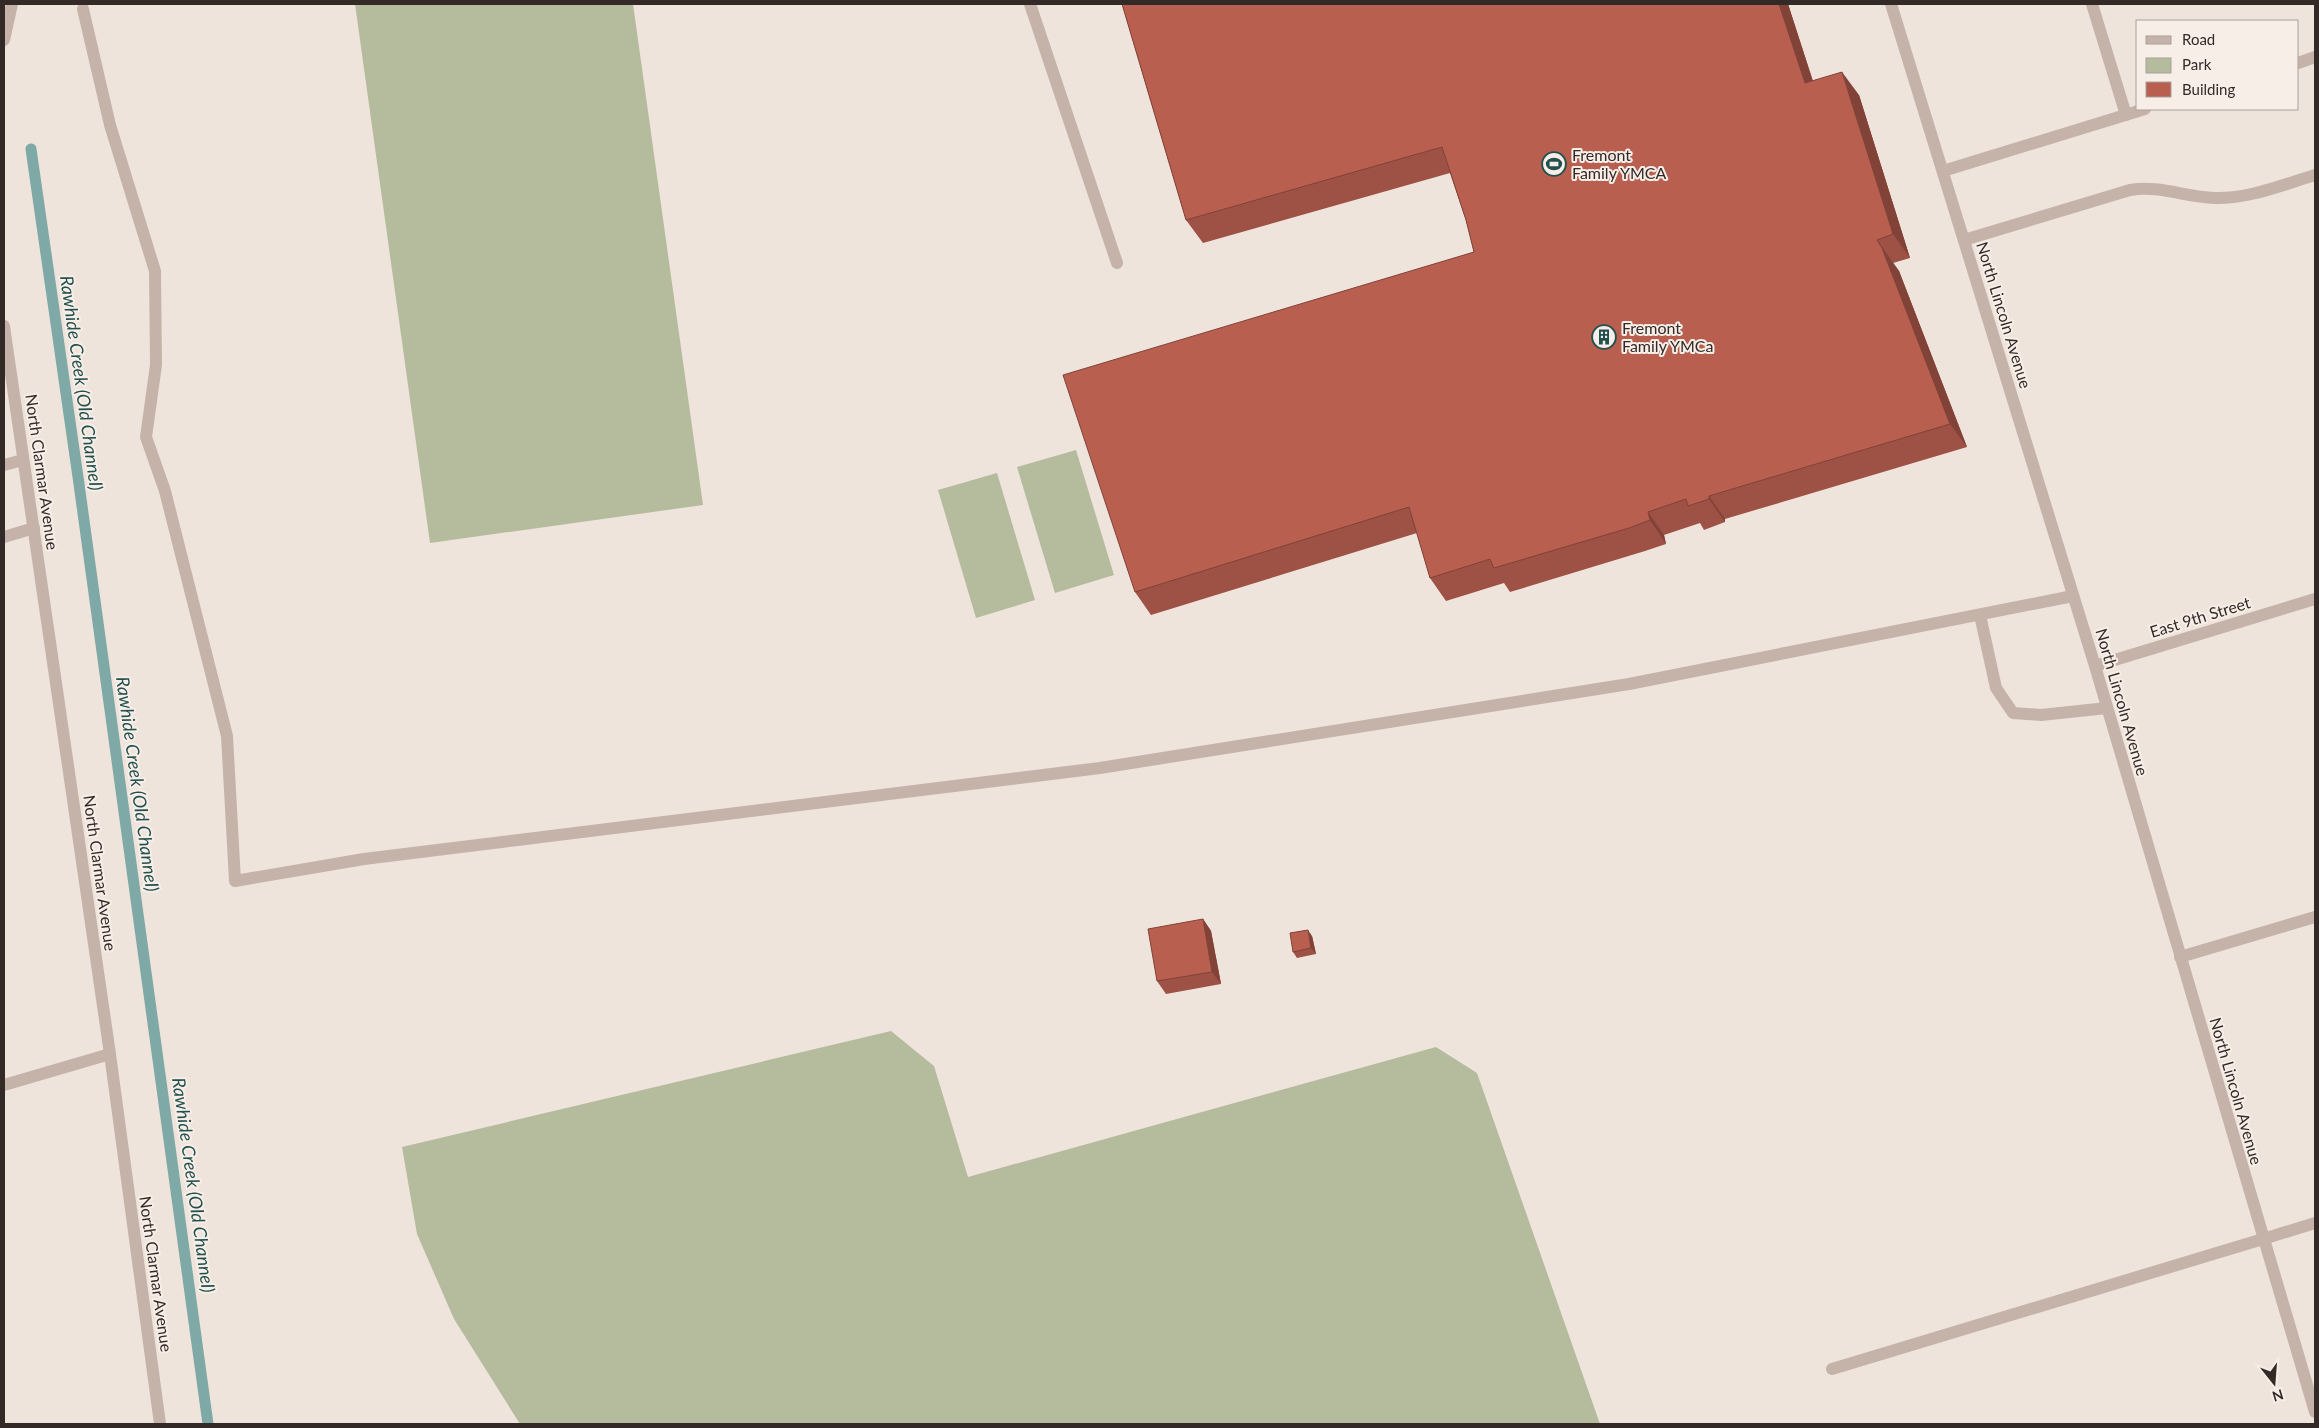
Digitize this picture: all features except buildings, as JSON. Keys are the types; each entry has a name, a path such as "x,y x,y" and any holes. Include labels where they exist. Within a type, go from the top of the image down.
{"street":[{"path":"4,40 12,4"},
{"path":"1030,4 1117,263"},
{"name":"North Lincoln Avenue","path":"1891,4 2107,708 2315,1412"},
{"path":"2092,4 2126,115"},
{"path":"83,9 110,125 155,271 156,365 146,437 165,491 227,736 235,881 364,859 1100,768 1629,684 2073,596"},
{"path":"2299,62 2315,57"},
{"path":"1943,171 2143,110"},
{"path":"1964,240 2130,190 2156,189 2211,198 2234,197 2259,192 2315,175"},
{"name":"North Clarmar Avenue","path":"4,326 110,1054 160,1424"},
{"path":"4,465 24,460"},
{"path":"4,537 34,528"},
{"name":"East 9th Street","path":"2094,666 2315,599"},
{"path":"1980,615 1996,688 2013,713 2041,714 2107,708"},
{"path":"2180,957 2315,917"},
{"path":"4,1085 110,1054"},
{"path":"1832,1369 2315,1223"}],"green space":[{"path":"355,4 633,4 703,505 430,543"},
{"path":"1076,450 1114,575 1055,593 1017,467"},
{"path":"997,473 1035,600 976,618 938,490"},
{"path":"891,1031 934,1066 968,1177 1436,1047 1477,1073 1600,1424 520,1424 454,1319 417,1234 402,1147"}],"waterway":[{"name":"Rawhide Creek (Old Channel)","path":"31,149 208,1424"}],"place":[{"name":"Fremont Family YMCA","path":"1554,164"},
{"name":"Fremont Family YMCa","path":"1604,337"}]}
